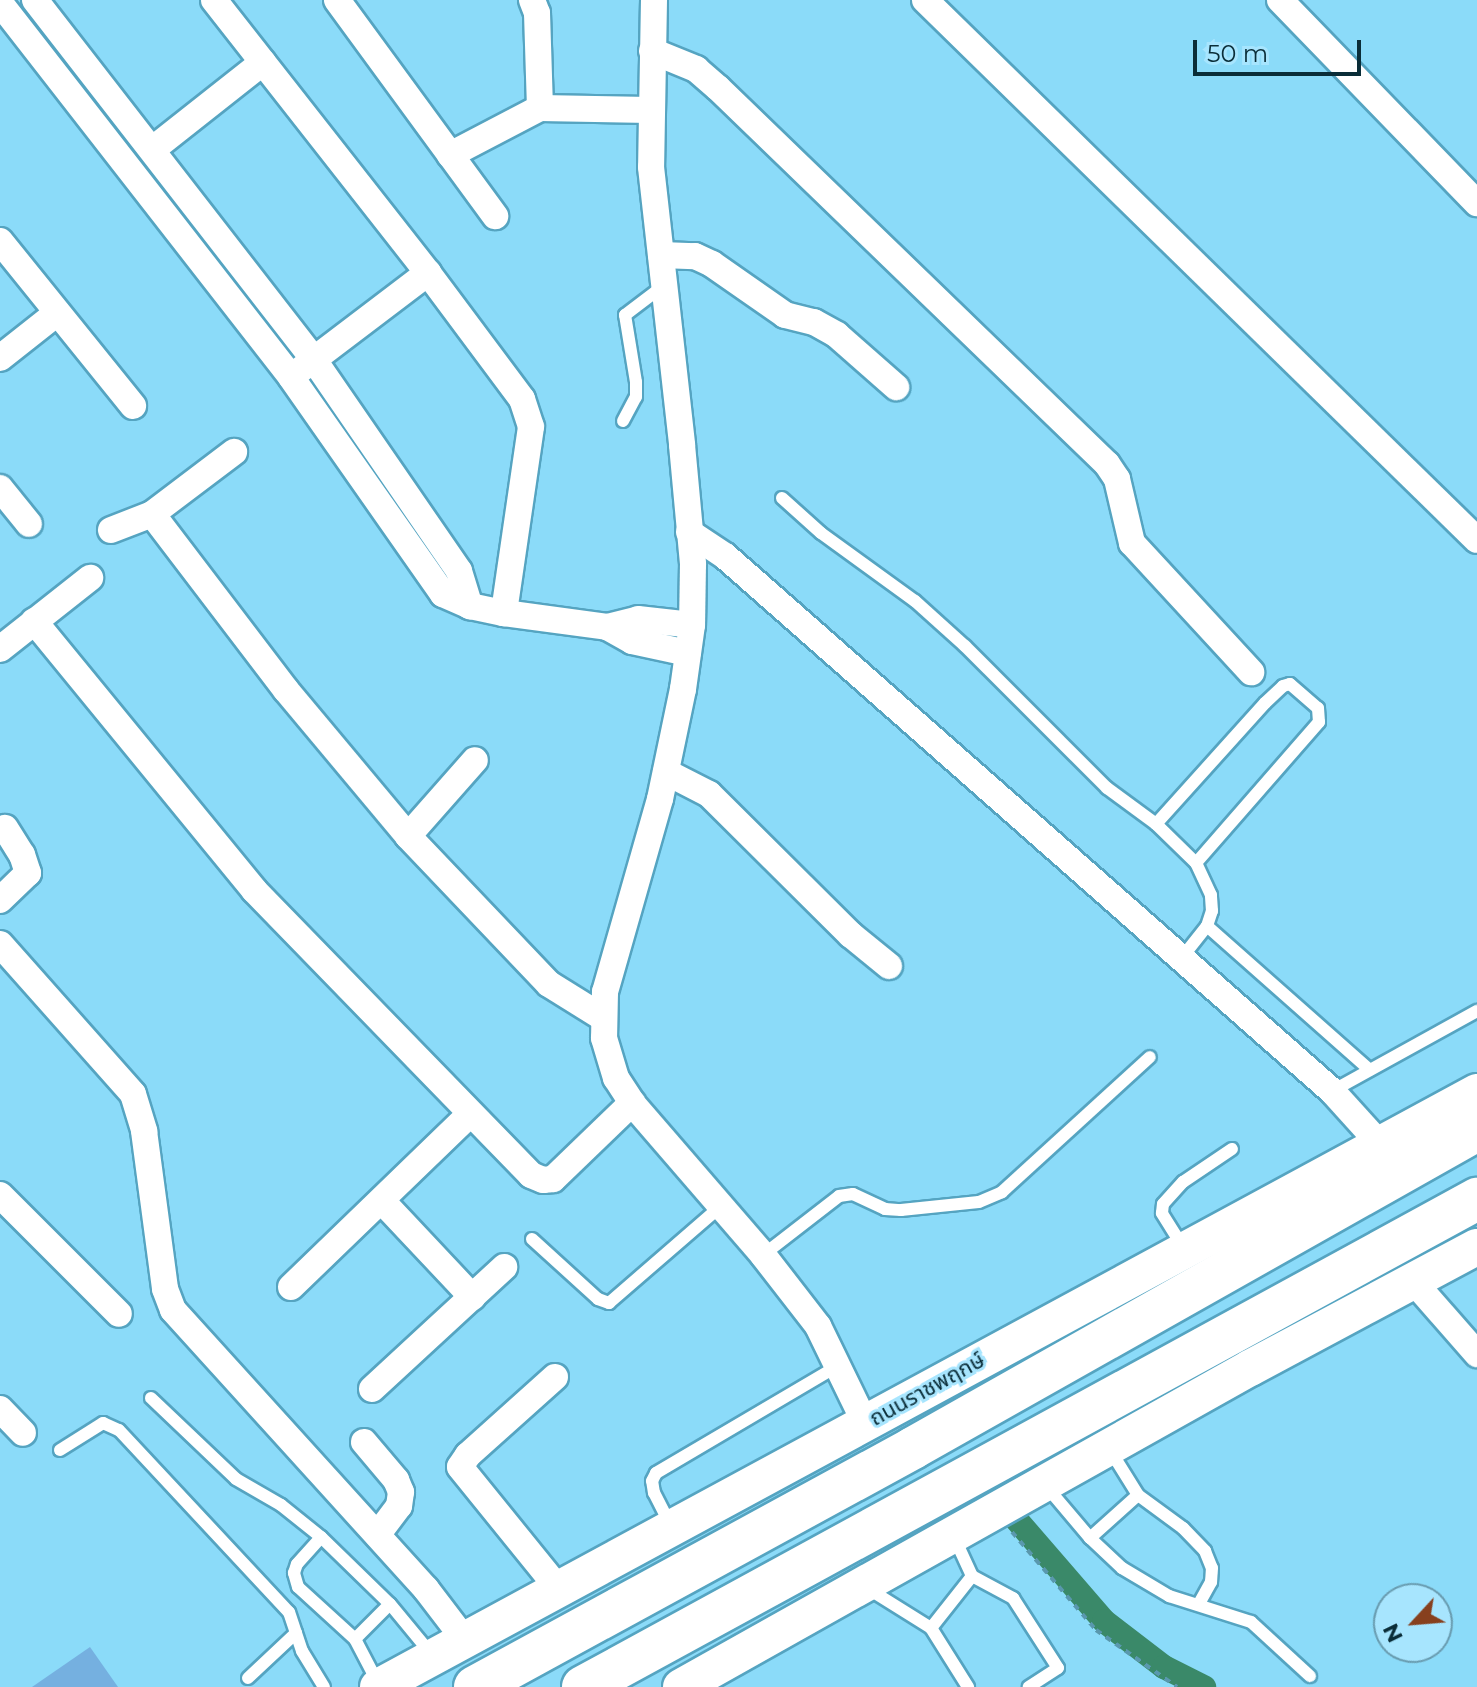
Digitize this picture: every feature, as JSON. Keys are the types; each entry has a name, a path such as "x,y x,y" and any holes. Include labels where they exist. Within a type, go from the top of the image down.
{"main road":[{"name":"ถนนราชพฤกษ์","path":"379,1686 1477,1092"},
{"name":"ถนนราชพฤกษ์","path":"475,1687 927,1441 1477,1130"},
{"path":"583,1687 1477,1199"},
{"path":"702,1682 862,1585 1477,1247"}],"street":[{"path":"35,0 314,360 459,571 470,606"},
{"path":"214,0 428,273 522,399 531,427 504,613"},
{"path":"337,0 495,216"},
{"path":"532,0 538,27 540,108"},
{"path":"654,0 651,167 666,284 689,532 692,625 666,772 612,960 602,1017 608,1057 632,1103 763,1255 818,1326 865,1423"},
{"path":"925,0 1477,540"},
{"path":"1280,0 1477,203"},
{"path":"0,3 291,377 443,594 470,606 504,613 607,627 632,641 688,653"},
{"path":"652,51 696,69 718,88 1107,464 1117,479 1132,543 1251,672"},
{"path":"153,149 263,62"},
{"path":"450,155 540,108 650,110"},
{"path":"0,241 133,406"},
{"path":"661,255 695,256 712,264 785,315 814,322 837,335 896,387"},
{"path":"291,377 428,273"},
{"path":"0,358 57,313"},
{"path":"111,530 152,514 234,452"},
{"path":"0,488 29,524"},
{"path":"152,514 256,652 408,836 549,984 602,1017"},
{"path":"689,532 725,556 1332,1091 1379,1143"},
{"path":"0,649 90,578"},
{"path":"607,627 638,619 692,625"},
{"path":"34,621 254,890 469,1115 531,1175 543,1180 553,1179 632,1103"},
{"path":"408,836 475,760"},
{"path":"666,772 709,794 851,935 889,966"},
{"path":"0,900 28,873 22,855 5,828"},
{"path":"0,944 133,1094 144,1131 165,1289 173,1310 377,1535 465,1640"},
{"path":"291,1287 469,1115"},
{"path":"0,1195 119,1314"},
{"path":"382,1201 472,1297"},
{"path":"372,1389 504,1267"},
{"path":"1414,1282 1477,1354"},
{"path":"555,1377 468,1455 460,1467 558,1588"},
{"path":"0,1409 23,1433"},
{"path":"364,1442 396,1480 401,1492 399,1506 377,1535"}],"lane":[{"path":"623,421 636,397 625,315 630,307 666,284"},
{"path":"782,498 821,533 915,601 965,646 1107,788 1156,824 1196,863 1211,895 1212,911 1207,926 1180,960"},
{"path":"1156,824 1265,703 1283,686 1290,684 1298,688 1318,708 1319,722 1196,863"},
{"path":"1207,926 1370,1070"},
{"path":"1332,1091 1477,1011"},
{"path":"763,1255 839,1196 853,1194 885,1209 901,1210 979,1202 1002,1192 1150,1057"},
{"path":"1184,1249 1162,1213 1163,1204 1183,1182 1232,1149"},
{"path":"532,1239 598,1299 609,1303 721,1206"},
{"path":"671,1526 654,1493 652,1481 656,1473 839,1366"},
{"path":"151,1398 236,1479 281,1505 321,1537 390,1604 433,1657"},
{"path":"60,1450 103,1423 119,1430 289,1612 310,1667 324,1687"},
{"path":"1108,1448 1138,1495 1183,1528 1205,1551 1212,1568 1211,1582 1198,1605"},
{"path":"1044,1483 1090,1538 1146,1585 1251,1622 1310,1676"},
{"path":"1090,1538 1138,1495"},
{"path":"954,1536 972,1576 1013,1598 1058,1668 1029,1687"},
{"path":"321,1537 297,1564 294,1573 298,1587 355,1639 379,1686"},
{"path":"931,1628 972,1576"},
{"path":"862,1585 931,1628 968,1687"},
{"path":"355,1639 390,1604"},
{"path":"248,1678 296,1633"}],"path":[{"path":"995,1511 1036,1564 1096,1630 1177,1687"}],"building":[{"path":"90,1647 118,1687 32,1687"}],"waterway":[{"path":"1015,1518 1104,1621 1164,1667 1204,1687"}]}
